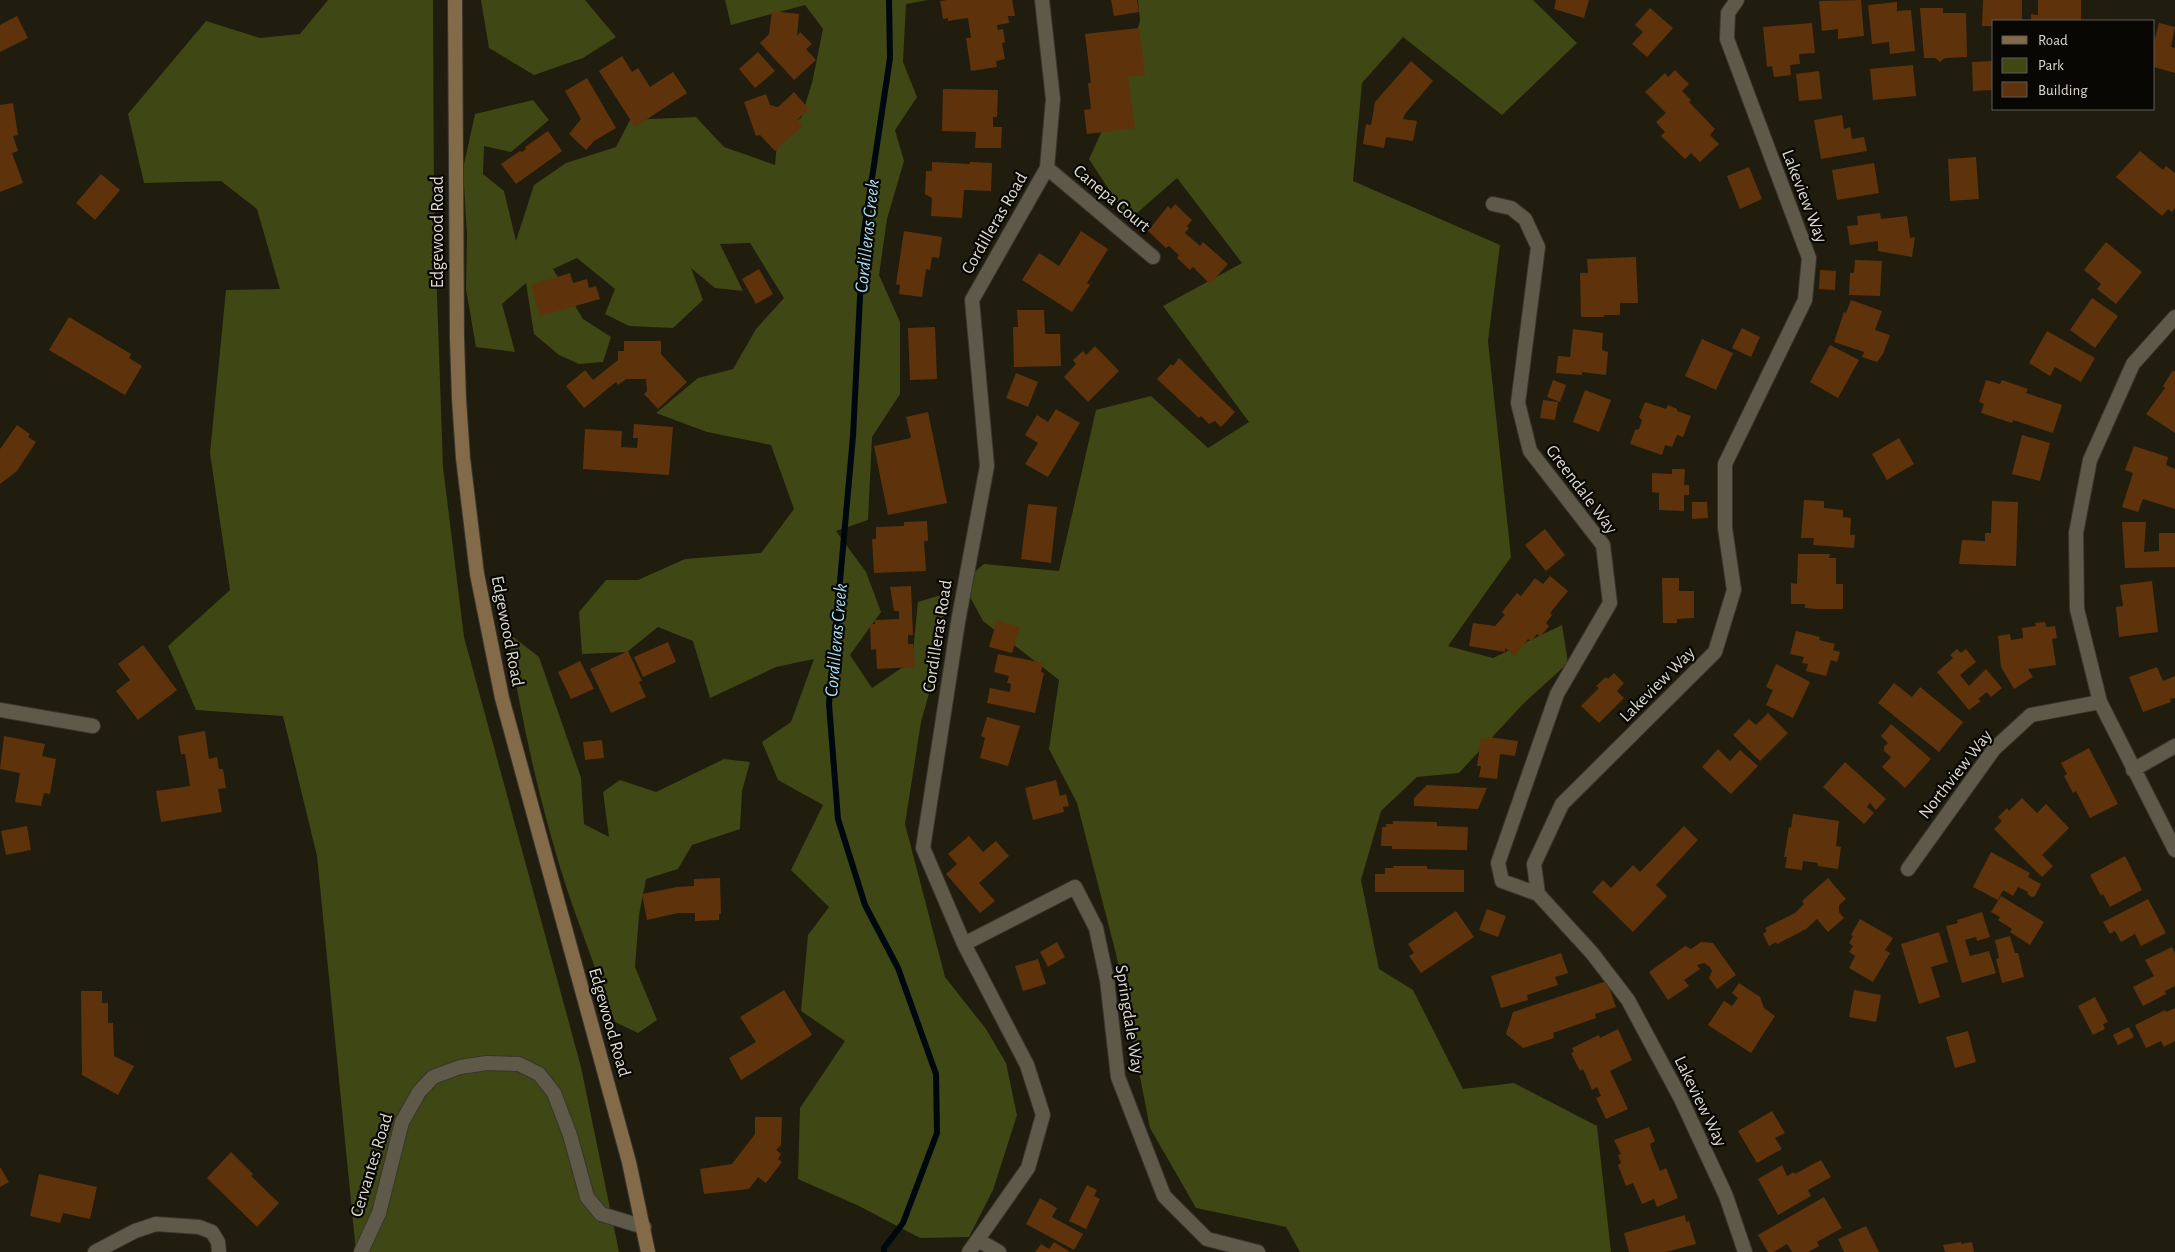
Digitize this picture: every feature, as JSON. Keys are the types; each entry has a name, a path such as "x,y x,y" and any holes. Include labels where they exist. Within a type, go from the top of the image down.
{"main road":[{"name":"Edgewood Road","path":"455,0 458,390 463,458 477,574 504,708 610,1092 644,1227 648,1252"}],"street":[{"name":"Cordilleras Road","path":"970,1252 1028,1168 1043,1115 1027,1065 964,944 923,848 958,622 987,466 972,300 1047,168 1053,99 1042,0"},
{"name":"Lakeview Way","path":"1737,0 1728,12 1727,39 1809,258 1805,300 1725,464 1725,528 1734,590 1715,652 1562,804 1534,864 1538,894 1592,953 1628,1000 1681,1098 1726,1196 1745,1252"},
{"name":"Canepa Court","path":"1047,168 1153,258"},
{"name":"Greendale Way","path":"1493,204 1511,208 1524,218 1538,247 1518,403 1530,451 1603,545 1610,604 1558,694 1498,863 1502,881 1538,894"},
{"path":"2175,317 2133,364 2090,460 2076,533 2077,609 2100,702 2175,850"},
{"name":"Northview Way","path":"1908,869 1994,749 2032,715 2100,702"},
{"path":"0,710 93,726"},
{"path":"2133,770 2175,746"},
{"name":"Springdale Way","path":"964,944 1075,887 1096,928 1107,980 1118,1077 1164,1196 1207,1239 1258,1252"},
{"name":"Cervantes Road","path":"361,1252 380,1213 402,1122 418,1092 434,1077 460,1067 487,1063 519,1064 539,1074 554,1093 570,1135 587,1196 601,1214 644,1227"},
{"path":"95,1252 135,1231 156,1224 198,1227 212,1232 218,1242 219,1252"},
{"path":"978,1240 999,1252"}],"green space":[{"path":"328,0 433,0 434,209 443,467 464,637 581,1067 619,1252 356,1252 317,856 283,716 196,710 168,646 230,590 210,453 226,290 280,289 257,209 221,181 144,183 128,114 206,21 260,38 300,34"},
{"path":"481,0 585,0 616,37 583,58 534,75 489,48"},
{"path":"725,0 928,0 906,4 903,62 917,97 895,130 904,161 887,219 879,275 900,322 900,394 872,437 868,520 836,531 866,572 881,612 850,655 872,688 912,661 918,602 944,594 944,640 921,722 905,824 945,977 986,1029 1006,1063 1017,1115 993,1190 969,1237 920,1238 859,1206 798,1179 800,1108 845,1041 801,1011 808,935 829,907 791,870 823,805 778,780 762,742 791,722 814,659 776,667 710,698 693,641 658,627 627,652 582,654 579,612 606,580 638,580 685,559 761,553 794,509 771,445 707,432 656,413 698,378 733,369 756,329 784,298 750,243 720,244 743,291 715,288 691,268 703,300 673,328 629,326 605,314 615,289 577,258 553,269 583,319 611,337 603,362 579,364 559,355 534,334 526,283 502,304 515,352 476,347 466,289 467,236 463,169 475,114 533,100 549,120 511,152 484,146 483,174 504,191 516,241 534,185 566,163 616,147 630,120 696,117 724,147 775,165 778,132 801,118 812,83 823,29 805,5 731,25"},
{"path":"1138,0 1533,0 1577,43 1502,115 1403,37 1362,83 1353,181 1500,245 1488,341 1511,557 1448,646 1493,658 1562,625 1568,663 1523,704 1459,773 1417,777 1381,811 1361,880 1379,969 1413,990 1463,1089 1514,1083 1597,1126 1611,1252 1300,1252 1286,1227 1196,1208 1150,1128 1116,954 1077,803 1049,749 1059,680 983,621 962,582 984,564 1059,571 1096,410 1151,396 1208,448 1249,422 1163,306 1242,263 1177,178 1129,220 1089,159 1112,109 1140,21"},
{"path":"507,632 539,657 581,778 584,824 609,837 603,792 620,780 656,792 724,759 750,762 742,791 740,829 692,845 678,869 646,879 639,915 635,967 657,1020 638,1033 615,1022 561,871 534,770"}],"building":[{"path":"1012,0 1015,16 1008,16 1009,23 997,25 998,30 1003,29 1005,42 1002,43 1005,59 996,61 997,67 971,71 966,38 971,38 968,18 948,21 948,18 943,19 940,1"},
{"path":"1111,0 1137,0 1139,12 1114,16"},
{"path":"1556,0 1589,0 1584,18 1554,9"},
{"path":"1861,0 1864,36 1838,39 1838,29 1822,31 1819,1"},
{"path":"1983,0 2022,0 2022,20 1992,20 1992,26 1982,26"},
{"path":"2038,0 2081,0 2081,20 2031,20 2031,14 2038,15"},
{"path":"1897,2 1897,11 1911,10 1915,51 1890,54 1889,42 1872,44 1868,5"},
{"path":"1650,8 1673,28 1647,57 1632,44 1643,32 1635,25"},
{"path":"1920,8 1943,8 1943,13 1966,13 1967,57 1945,58 1940,62 1935,58 1924,58"},
{"path":"772,11 799,14 797,36 800,32 812,44 806,49 816,60 794,80 760,43 769,34"},
{"path":"17,16 28,38 0,52 0,25"},
{"path":"1812,23 1815,53 1799,54 1800,64 1790,65 1791,75 1774,77 1772,66 1767,67 1763,27"},
{"path":"2159,23 2175,27 2171,47 2175,48 2175,73 2155,67 2155,38"},
{"path":"1139,28 1145,75 1128,77 1135,128 1087,134 1084,110 1091,109 1088,83 1091,83 1085,34"},
{"path":"758,52 775,71 755,88 739,69"},
{"path":"622,56 632,72 638,68 650,87 673,72 687,93 635,127 599,71"},
{"path":"1411,61 1433,81 1405,114 1403,119 1417,121 1413,141 1386,137 1384,148 1363,144 1366,124 1371,125 1375,102"},
{"path":"1992,61 1992,90 1973,91 1972,62"},
{"path":"1913,65 1916,96 1873,100 1870,69"},
{"path":"1675,70 1689,84 1682,91 1691,100 1689,102 1715,129 1710,135 1719,144 1700,162 1691,153 1685,159 1661,136 1665,132 1656,122 1666,113 1645,92 1665,73 1668,77"},
{"path":"1819,71 1822,99 1799,101 1796,74"},
{"path":"587,78 616,128 594,141 586,150 569,134 581,119 565,91"},
{"path":"943,89 998,90 997,117 993,117 993,127 1002,127 1001,148 975,148 976,132 942,131"},
{"path":"794,92 809,109 797,120 802,126 775,151 760,135 756,136 744,102 766,94 770,105 778,107"},
{"path":"13,103 18,135 13,136 18,151 12,153 23,183 0,192 0,105"},
{"path":"1842,115 1844,129 1850,127 1852,139 1864,137 1867,151 1821,159 1814,120"},
{"path":"548,131 562,151 516,184 501,164 520,151 522,152 526,149 525,147"},
{"path":"2140,151 2163,170 2166,166 2175,173 2175,208 2172,212 2168,209 2162,216 2116,177"},
{"path":"1976,157 1979,199 1950,201 1948,159"},
{"path":"932,162 992,163 991,191 964,190 962,218 931,216 932,198 925,194 926,171 932,171"},
{"path":"1874,163 1879,193 1837,200 1832,170"},
{"path":"1749,167 1762,199 1740,209 1727,176"},
{"path":"101,174 120,190 95,220 76,203"},
{"path":"1175,204 1192,220 1187,226 1189,228 1185,233 1200,246 1203,242 1228,264 1210,284 1193,267 1190,270 1177,258 1179,255 1169,246 1166,248 1148,231 1168,206 1171,209"},
{"path":"1880,213 1881,219 1907,216 1910,238 1915,237 1912,257 1878,251 1878,241 1850,245 1847,226 1858,225 1857,216"},
{"path":"904,231 942,237 939,258 932,257 930,270 926,269 922,297 899,294 900,285 896,284"},
{"path":"1081,231 1108,249 1087,283 1090,285 1072,312 1022,280 1039,253 1059,266"},
{"path":"2106,242 2142,272 2116,304 2097,289 2101,284 2084,270"},
{"path":"1636,257 1638,303 1620,303 1620,315 1581,317 1580,273 1588,273 1587,259"},
{"path":"1855,260 1882,261 1880,296 1849,295 1850,273 1854,273"},
{"path":"759,269 773,294 756,304 742,279"},
{"path":"1820,270 1836,271 1835,290 1819,289"},
{"path":"570,273 573,283 587,279 589,288 596,286 600,299 540,316 531,285"},
{"path":"2092,298 2118,316 2095,348 2070,330"},
{"path":"1851,300 1882,311 1875,330 1890,335 1883,354 1877,362 1862,357 1864,352 1834,342 1844,312 1846,313"},
{"path":"1017,310 1044,310 1045,334 1060,334 1061,366 1014,367 1013,327 1018,327"},
{"path":"69,317 131,354 129,358 142,366 125,395 49,350"},
{"path":"935,327 937,379 910,380 908,328"},
{"path":"1742,328 1760,337 1751,357 1732,348"},
{"path":"1573,329 1603,333 1602,350 1608,352 1606,375 1582,372 1582,375 1556,373 1558,356 1570,357"},
{"path":"2047,331 2095,358 2081,382 2055,367 2050,376 2029,363"},
{"path":"1702,339 1733,353 1716,390 1685,376"},
{"path":"624,341 661,341 661,354 687,382 658,409 644,394 647,391 646,379 626,379 618,385 616,382 584,408 566,386 585,370 593,380 618,360 618,351 624,351"},
{"path":"1830,345 1859,360 1838,398 1810,382"},
{"path":"1095,346 1119,371 1088,402 1064,377 1076,364 1073,360 1083,351 1086,355"},
{"path":"1179,358 1235,412 1221,427 1215,421 1209,424 1201,416 1199,418 1157,379 1171,364 1173,366"},
{"path":"2173,370 2175,372 2175,433 2146,414 2165,388 2163,386"},
{"path":"1016,373 1038,382 1028,407 1006,398"},
{"path":"1553,380 1566,385 1560,402 1547,397"},
{"path":"1986,380 2000,384 2002,380 2028,389 2026,393 2062,405 2053,433 2013,420 2012,423 1981,413 1984,404 1979,402"},
{"path":"1585,390 1611,400 1599,432 1573,422"},
{"path":"1543,400 1558,402 1555,420 1540,418"},
{"path":"1645,402 1666,409 1668,405 1677,409 1677,411 1691,416 1683,437 1677,435 1672,447 1665,445 1662,455 1630,444 1635,430 1639,429 1642,420 1639,417"},
{"path":"1056,409 1080,423 1048,477 1025,464 1038,443 1025,435 1037,415 1048,422"},
{"path":"928,412 947,503 888,515 874,446 911,438 906,417"},
{"path":"634,424 673,427 669,475 583,469 585,429 622,431 621,447 637,448 638,438 633,438"},
{"path":"17,425 30,434 28,437 36,442 17,471 0,484 0,449"},
{"path":"2022,435 2050,443 2040,481 2012,474"},
{"path":"1899,438 1914,464 1887,480 1872,454"},
{"path":"2134,446 2168,457 2166,465 2175,469 2175,509 2143,499 2138,512 2122,507 2133,473 2125,470"},
{"path":"1672,469 1685,469 1684,485 1689,485 1689,495 1684,495 1684,511 1659,510 1659,493 1652,492 1652,473 1672,474"},
{"path":"1804,500 1824,501 1824,508 1843,510 1843,517 1851,518 1850,535 1855,535 1854,548 1813,545 1814,538 1801,538"},
{"path":"1992,501 2018,502 2016,566 1959,564 1962,540 1985,541 1985,533 1991,533"},
{"path":"1692,502 1707,502 1708,518 1692,519"},
{"path":"1028,504 1057,507 1051,563 1021,559"},
{"path":"927,521 928,541 924,541 926,571 874,573 872,539 876,539 876,527 904,526 904,522"},
{"path":"2122,522 2146,522 2144,552 2159,551 2159,533 2175,533 2175,567 2125,568"},
{"path":"1545,529 1565,555 1546,571 1525,545"},
{"path":"1798,554 1830,554 1829,558 1836,558 1836,584 1843,584 1843,609 1805,608 1805,604 1791,604 1791,583 1797,584"},
{"path":"1550,576 1568,591 1550,613 1552,615 1546,623 1549,626 1540,637 1537,634 1531,641 1528,639 1515,656 1505,648 1505,652 1469,646 1473,623 1495,626 1505,615 1502,612 1517,593 1521,596 1535,578 1543,584"},
{"path":"1662,578 1679,578 1679,591 1694,591 1694,618 1677,619 1677,623 1663,623"},
{"path":"2152,581 2158,632 2119,637 2116,607 2123,606 2120,585"},
{"path":"911,586 913,635 908,635 908,644 913,644 915,667 877,669 876,649 871,650 870,624 875,624 875,620 899,619 899,611 894,611 890,587"},
{"path":"997,620 1020,627 1012,653 989,647"},
{"path":"2045,622 2046,627 2055,626 2057,638 2052,639 2056,665 2028,669 2033,677 2014,689 2001,667 1998,636 2010,634 2011,640 2023,638 2022,628 2036,626 2035,623"},
{"path":"1796,631 1820,637 1819,640 1835,644 1833,650 1840,652 1837,662 1831,660 1826,676 1806,671 1808,664 1802,663 1804,657 1790,654"},
{"path":"668,642 676,662 643,677 634,657"},
{"path":"143,645 177,690 138,720 116,691 130,680 118,664"},
{"path":"1957,649 1961,653 1966,649 1976,662 1960,675 1969,686 1986,669 2002,688 1991,697 1987,692 1978,699 1981,701 1969,710 1937,672 1953,658 1950,655"},
{"path":"628,651 642,681 639,682 646,697 611,713 590,669"},
{"path":"998,654 1043,663 1041,672 1044,673 1035,713 987,703 990,688 1010,692 1011,684 1007,683 1009,676 994,672"},
{"path":"580,661 594,689 571,699 558,672"},
{"path":"1776,664 1810,682 1793,718 1766,705 1773,690 1766,687"},
{"path":"2157,667 2163,681 2175,676 2175,698 2170,699 2171,702 2143,712 2129,677"},
{"path":"1614,673 1624,683 1617,691 1624,698 1599,723 1581,706 1599,688 1596,686"},
{"path":"1894,683 1912,697 1920,687 1963,722 1939,752 1878,703"},
{"path":"1768,713 1788,733 1760,761 1733,735 1749,719 1756,725"},
{"path":"987,717 1020,726 1008,766 980,758 985,738 981,736"},
{"path":"1891,724 1931,759 1905,788 1882,767 1891,757 1884,751 1884,747 1888,743 1881,736"},
{"path":"205,731 209,759 217,757 219,769 223,769 226,788 218,789 222,812 161,822 156,791 190,786 185,754 181,754 178,736"},
{"path":"4,736 45,744 42,756 56,759 50,794 44,793 41,806 15,802 20,773 0,769"},
{"path":"1488,737 1518,741 1515,756 1500,754 1497,779 1479,777 1481,766 1477,766 1481,738 1488,739"},
{"path":"602,740 604,758 585,760 583,742"},
{"path":"2089,748 2118,804 2090,818 2076,791 2073,793 2064,776 2067,774 2061,763"},
{"path":"1718,749 1730,761 1740,750 1758,766 1731,794 1702,767"},
{"path":"1845,762 1886,799 1876,810 1870,803 1867,807 1874,813 1864,824 1823,787"},
{"path":"1056,780 1060,796 1066,794 1069,806 1063,807 1064,812 1033,820 1025,788"},
{"path":"1427,785 1487,788 1478,809 1414,806 1414,798"},
{"path":"2022,798 2037,813 2046,804 2069,828 2042,855 2053,866 2042,877 1994,829 2002,821 1998,817 2007,808 2009,811"},
{"path":"1793,814 1839,821 1836,846 1841,847 1838,869 1818,866 1818,863 1803,861 1802,870 1785,868 1787,857 1784,857"},
{"path":"1393,821 1437,822 1437,826 1468,827 1467,850 1392,849 1392,846 1381,846 1382,827 1386,827 1386,824 1393,824"},
{"path":"27,826 31,850 6,855 1,831"},
{"path":"1684,826 1698,840 1656,885 1667,896 1633,932 1592,892 1603,880 1611,888 1633,865 1640,872"},
{"path":"969,836 983,852 996,841 1009,856 979,883 995,901 980,913 946,874 957,864 948,854"},
{"path":"1991,852 2030,873 2028,877 2041,884 2035,896 2032,897 2027,894 2028,892 2018,887 2013,896 2003,890 1998,900 1973,887"},
{"path":"2125,856 2142,890 2110,907 2103,894 2101,896 2090,875"},
{"path":"1393,866 1427,866 1427,869 1464,870 1464,892 1375,892 1375,874 1385,874 1385,868 1394,868"},
{"path":"720,878 721,914 719,914 719,920 695,921 695,913 678,913 647,920 642,894 677,887 694,886 694,879"},
{"path":"1828,878 1846,899 1839,905 1839,912 1844,918 1828,932 1817,919 1806,929 1777,944 1776,942 1769,946 1763,934 1767,931 1765,928 1795,913 1804,904 1802,901"},
{"path":"2001,896 2044,922 2030,945 2010,932 2012,929 1998,920 2000,917 1991,912"},
{"path":"2148,899 2166,933 2141,946 2135,934 2121,942 2115,931 2110,934 2103,922"},
{"path":"1487,909 1506,916 1498,937 1479,930"},
{"path":"1456,911 1474,937 1421,973 1409,956 1414,953 1408,944"},
{"path":"1982,912 1990,937 1977,941 1976,937 1965,940 1970,956 1989,951 1996,973 1962,983 1946,926 1958,923 1957,920"},
{"path":"1860,919 1893,938 1885,950 1890,953 1873,982 1849,968 1855,956 1849,952 1853,946 1849,943 1853,936 1851,935"},
{"path":"1939,932 1948,962 1931,967 1940,997 1919,1004 1901,944"},
{"path":"2010,936 2015,953 2018,953 2024,977 2002,983 1996,959 1999,958 1995,940"},
{"path":"1057,942 1065,957 1048,967 1040,952"},
{"path":"1701,942 1713,943 1736,975 1717,989 1709,978 1712,971 1710,967 1704,963 1697,965 1700,969 1684,980 1689,986 1668,1000 1649,972 1685,946 1691,949"},
{"path":"2172,947 2175,953 2175,986 2165,991 2166,994 2143,1006 2133,987 2154,976 2145,960"},
{"path":"1561,953 1568,973 1555,977 1558,985 1527,995 1528,1000 1501,1008 1491,976"},
{"path":"1038,959 1046,984 1023,991 1015,966"},
{"path":"1607,981 1616,1007 1595,1014 1596,1018 1553,1033 1554,1038 1523,1048 1506,1034 1513,1012"},
{"path":"1739,983 1760,997 1764,1008 1775,1016 1751,1053 1708,1025 1724,1001 1732,1006 1738,998 1732,993"},
{"path":"784,990 812,1035 741,1080 729,1058 756,1042 740,1017"},
{"path":"1854,990 1881,995 1876,1022 1849,1017"},
{"path":"81,991 102,991 102,1003 108,1003 108,1023 113,1023 114,1056 134,1066 118,1095 82,1075"},
{"path":"2095,997 2108,1022 2103,1024 2105,1029 2093,1035 2078,1006"},
{"path":"2175,1008 2175,1041 2164,1047 2161,1041 2146,1048 2135,1025 2165,1010 2166,1012"},
{"path":"2129,1027 2134,1037 2118,1045 2113,1035"},
{"path":"1618,1029 1632,1060 1610,1071 1628,1109 1606,1119 1596,1098 1601,1096 1597,1087 1592,1090 1583,1069 1580,1071 1571,1053 1574,1052 1572,1048 1599,1035 1600,1038"},
{"path":"1968,1031 1976,1062 1955,1068 1946,1037"},
{"path":"1772,1111 1785,1133 1775,1138 1782,1149 1757,1163 1738,1131"},
{"path":"755,1117 782,1117 781,1145 776,1150 781,1154 778,1159 782,1162 766,1183 758,1177 749,1189 704,1194 700,1169 732,1164 755,1134"},
{"path":"1649,1127 1655,1141 1650,1144 1660,1171 1666,1168 1678,1198 1657,1207 1654,1199 1642,1204 1633,1183 1626,1186 1618,1165 1621,1163 1618,1155 1621,1154 1614,1140"},
{"path":"231,1152 253,1174 251,1176 279,1203 257,1227 207,1178"},
{"path":"1821,1160 1831,1177 1808,1190 1811,1196 1778,1215 1758,1179 1782,1165 1787,1176 1794,1172 1795,1174"},
{"path":"0,1167 9,1182 0,1187"},
{"path":"39,1174 97,1187 90,1219 63,1213 60,1223 30,1216"},
{"path":"1087,1185 1097,1190 1094,1196 1100,1199 1086,1229 1069,1221"},
{"path":"1824,1197 1842,1228 1817,1242 1819,1246 1808,1252 1792,1252 1787,1244 1774,1252 1768,1252 1758,1235"},
{"path":"1040,1198 1057,1208 1052,1217 1083,1234 1074,1250 1026,1224"},
{"path":"1685,1215 1686,1222 1689,1221 1696,1244 1666,1252 1629,1252 1624,1233"},
{"path":"1866,1226 1879,1252 1844,1252 1838,1239"},
{"path":"1054,1242 1070,1252 1035,1252 1041,1244 1049,1249"},
{"path":"1961,1242 1961,1244 1972,1242 1974,1252 1945,1252 1943,1245"}],"waterway":[{"name":"Cordilleras Creek","path":"884,1252 884,1248 903,1223 937,1133 936,1074 898,968 865,905 838,819 829,704 853,436 863,238 890,58 889,0"}]}
